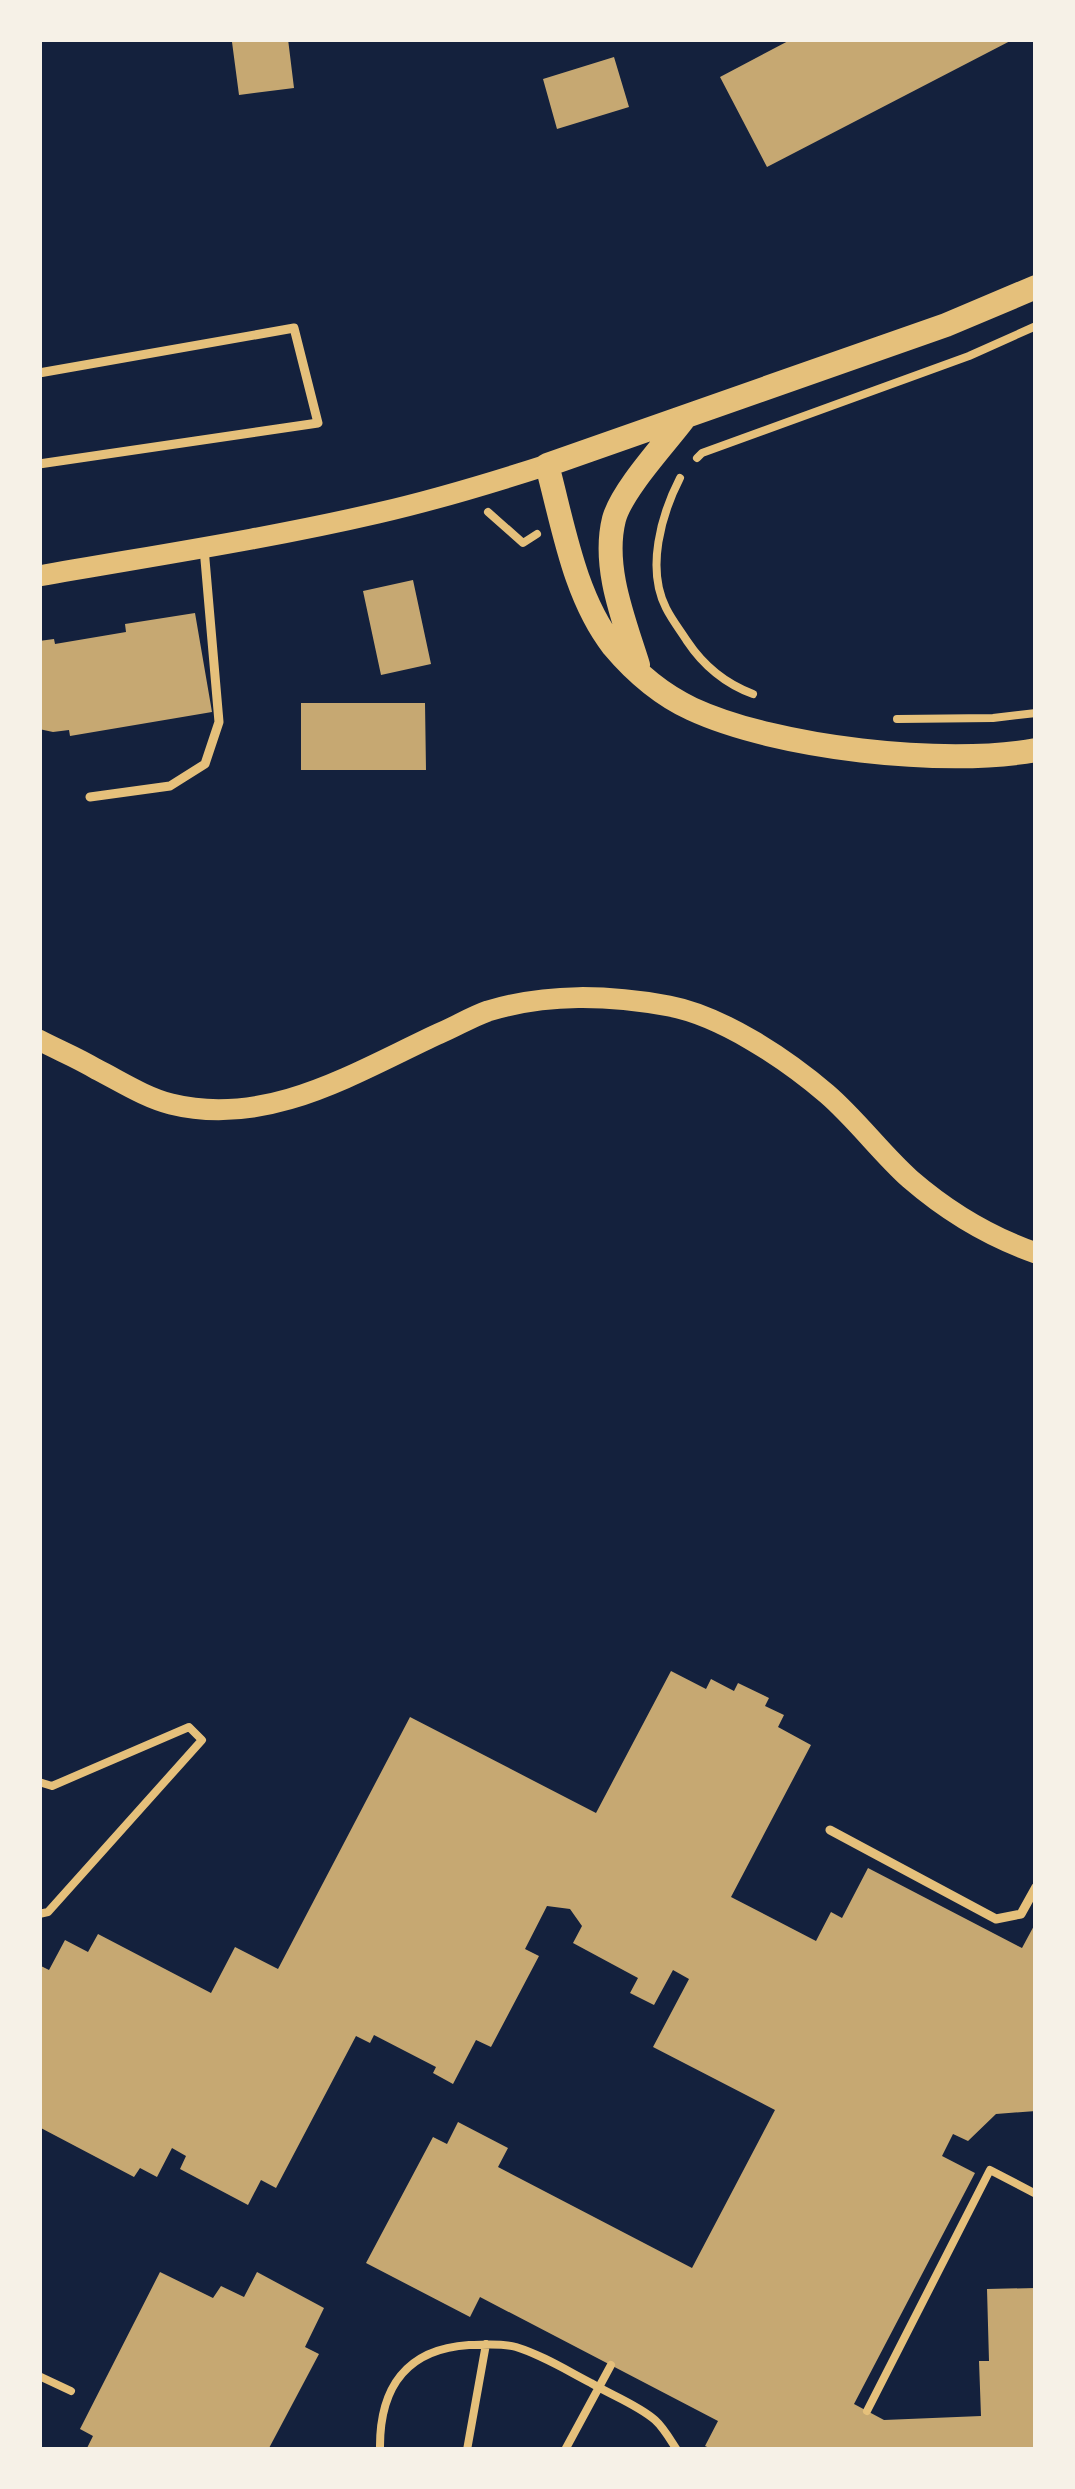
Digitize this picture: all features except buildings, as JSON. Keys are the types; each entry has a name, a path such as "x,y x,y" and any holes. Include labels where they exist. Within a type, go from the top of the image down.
{"main road":[{"path":"1036,287 946,325 548,465 574,564 612,645 656,687 694,710 741,727 835,747 977,755 1036,750"},
{"path":"640,674 613,575 614,520 642,473 684,419"}],"street":[{"path":"39,575 376,514 548,465"},
{"path":"39,1040 169,1103 236,1111 308,1095 486,1012 542,999 585,996 676,1007 752,1040 827,1095 937,1200 992,1234 1036,1252"}],"lane":[{"path":"39,373 294,328 318,423 39,464"},
{"path":"90,797 170,786 205,764 219,722 203,548"},
{"path":"830,1830 996,1919 1021,1914 1036,1887"}],"path":[{"path":"760,696 739,689 700,661 664,604 658,574 659,540 669,499 682,475 702,453 969,356 1036,326"},
{"path":"883,718 1036,713"},
{"path":"39,1782 52,1786 189,1727 202,1740 48,1912 39,1913"},
{"path":"867,2411 990,2170 1036,2194"},
{"path":"467,2450 486,2344"},
{"path":"380,2450 386,2398 403,2370 427,2353 486,2344 511,2345 544,2358 656,2421 677,2450"},
{"path":"565,2450 611,2365"},
{"path":"39,2376 71,2391"}]}
